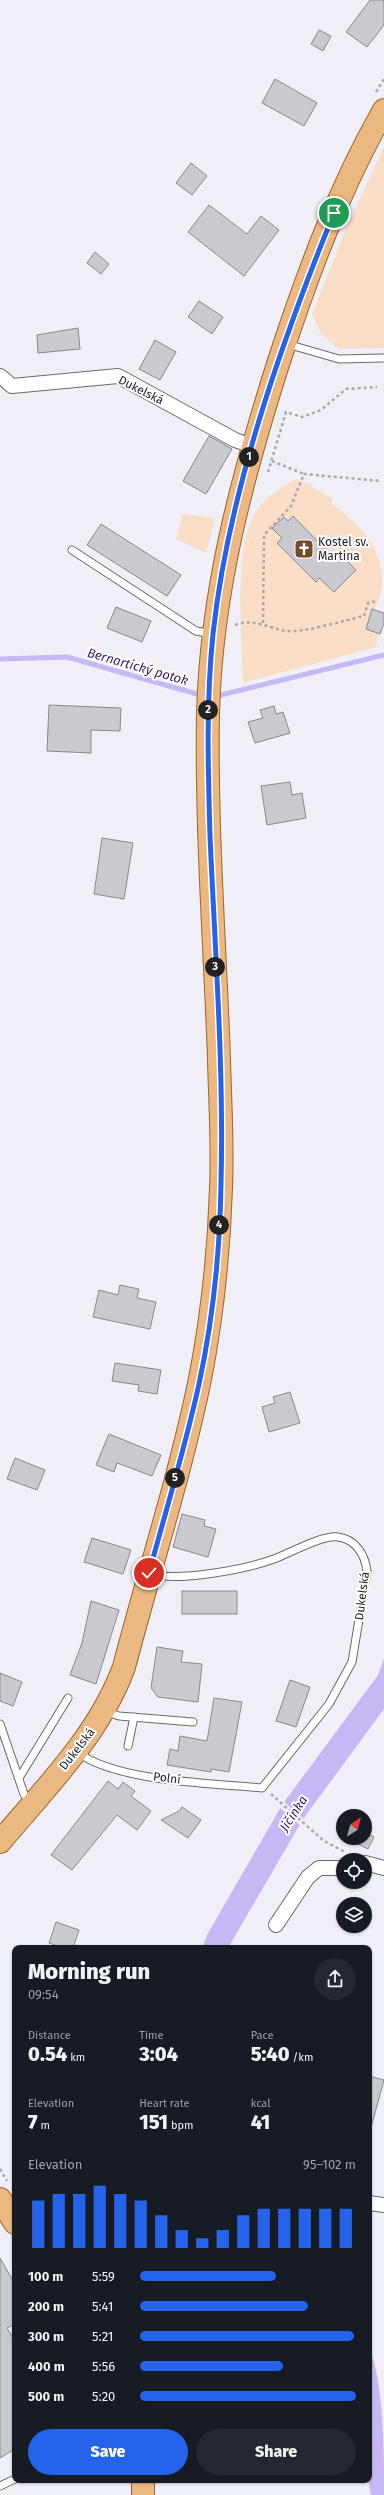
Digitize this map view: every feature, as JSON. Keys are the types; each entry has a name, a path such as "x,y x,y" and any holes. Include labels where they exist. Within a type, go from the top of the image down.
{"main road":[{"name":"Dukelská","path":"0,1842 76,1751 104,1711 124,1667 199,1382 208,1335 219,1230 222,1138 208,717 209,684 220,631 230,531 252,446 308,278 334,213 384,110"},
{"path":"0,2199 12,2218"},
{"path":"143,2483 144,2495"}],"street":[{"name":"Dukelská","path":"0,376 12,386 118,376 235,440 252,446"},
{"path":"372,1865 384,1868"},
{"path":"276,1925 308,1877 319,1868 336,1868"},
{"path":"372,2203 384,2205"}],"lane":[{"path":"285,344 339,359 384,358"},
{"path":"72,550 196,631 220,631"},
{"name":"Dukelská","path":"149,1573 164,1577 210,1573 272,1560 328,1538 337,1537 353,1543 363,1556 366,1571 365,1590 352,1662 329,1704 262,1788"},
{"path":"19,1778 68,1698"},
{"path":"104,1711 134,1717 193,1722"},
{"path":"128,1746 134,1717"},
{"path":"0,1724 3,1742 19,1778 24,1794 32,1804"},
{"name":"Polní","path":"76,1751 88,1760 158,1778 262,1788"},
{"path":"0,2486 12,2480"}],"path":[{"path":"268,474 286,412 302,417 321,410 346,389 377,387"},
{"path":"272,461 304,474 381,481"},
{"path":"263,623 264,535 291,506 304,474"},
{"path":"220,631 242,622 263,623 286,631 310,628 364,616 368,603 377,601"},
{"path":"269,1793 324,1841 348,1853"}],"shaded area":[{"path":"384,146 384,348 339,349 321,334 312,314 342,238"},
{"path":"296,479 313,485 312,487 333,499 331,503 360,529 374,548 382,573 382,587 380,597 366,629 379,633 376,647 243,683 240,598 243,552 247,533 253,517 261,504 283,486"},
{"path":"183,514 215,518 206,553 176,539"}],"water":[{"name":"Jičínka","path":"384,1659 384,1709 303,1819 230,1945 203,1945 207,1935 282,1805 378,1675"},
{"path":"372,2356 378,2380 382,2418 384,2495 371,2495 369,2483 372,2483"}],"pier":[{"path":"283,1801 305,1820 301,1826 279,1807"}],"building":[{"path":"370,0 384,0 384,25 367,47 346,32"},
{"path":"319,30 331,36 323,51 311,44"},
{"path":"275,79 317,103 304,126 262,103"},
{"path":"191,163 207,176 192,195 176,183"},
{"path":"209,205 247,234 261,216 279,230 244,276 188,232"},
{"path":"95,252 109,264 101,274 87,263"},
{"path":"199,301 223,317 212,334 188,317"},
{"path":"78,328 80,349 38,353 37,335"},
{"path":"155,340 176,352 160,380 139,369"},
{"path":"209,436 232,449 206,494 183,481"},
{"name":"Kostel sv. Martina","path":"293,516 336,560 341,555 356,570 334,592 319,578 316,582 277,543 282,538 272,528 284,517 288,521"},
{"path":"101,524 181,575 167,596 87,545"},
{"path":"116,607 151,621 142,642 107,628"},
{"path":"372,609 384,613 384,623 380,634 366,629"},
{"path":"49,705 121,708 120,731 91,730 91,753 47,751"},
{"path":"274,706 276,714 283,712 290,733 255,743 248,722 263,718 260,710"},
{"path":"290,782 292,795 302,793 306,818 267,825 261,786"},
{"path":"102,838 133,843 124,899 94,894"},
{"path":"120,1285 139,1289 137,1298 156,1302 150,1329 93,1317 99,1290 118,1295"},
{"path":"115,1363 161,1370 157,1394 138,1391 139,1385 112,1381"},
{"path":"290,1392 300,1423 269,1432 262,1407 275,1403 273,1397"},
{"path":"109,1434 161,1455 152,1476 117,1463 114,1472 96,1465"},
{"path":"15,1458 45,1470 37,1490 7,1479"},
{"path":"182,1514 205,1520 204,1526 216,1529 208,1557 173,1547"},
{"path":"92,1538 131,1550 123,1574 84,1562"},
{"path":"182,1591 237,1591 237,1614 182,1614"},
{"path":"91,1601 119,1610 96,1684 70,1675 82,1643"},
{"path":"157,1647 183,1651 181,1662 202,1664 198,1702 158,1697 151,1688"},
{"path":"0,1673 22,1682 13,1706 0,1701"},
{"path":"290,1680 310,1687 296,1727 276,1721"},
{"path":"214,1698 242,1702 229,1772 211,1769 211,1772 167,1765 170,1749 178,1751 180,1736 207,1741"},
{"path":"108,1781 118,1789 123,1782 135,1791 131,1796 151,1811 137,1830 117,1815 72,1870 51,1855"},
{"path":"182,1807 201,1820 188,1838 161,1820 179,1811"},
{"path":"360,1845 370,1845 368,1849"},
{"path":"56,1922 79,1930 74,1945 55,1945 49,1943"},
{"path":"372,2077 384,2080 372,2124"},
{"path":"0,2258 12,2279 12,2326 7,2328 12,2336 12,2451 0,2458"}],"waterway":[{"name":"Bernartický potok","path":"213,697 384,655"},
{"name":"Bernartický potok","path":"0,659 67,657 204,696"}],"place":[{"name":"Kostel sv. Martina","path":"304,549"}],"route":[{"path":"149,1573 188,1430 199,1382 208,1335 218,1237 222,1138 209,795 208,717 210,662 215,617 230,531 252,446 308,278 334,213"}]}
